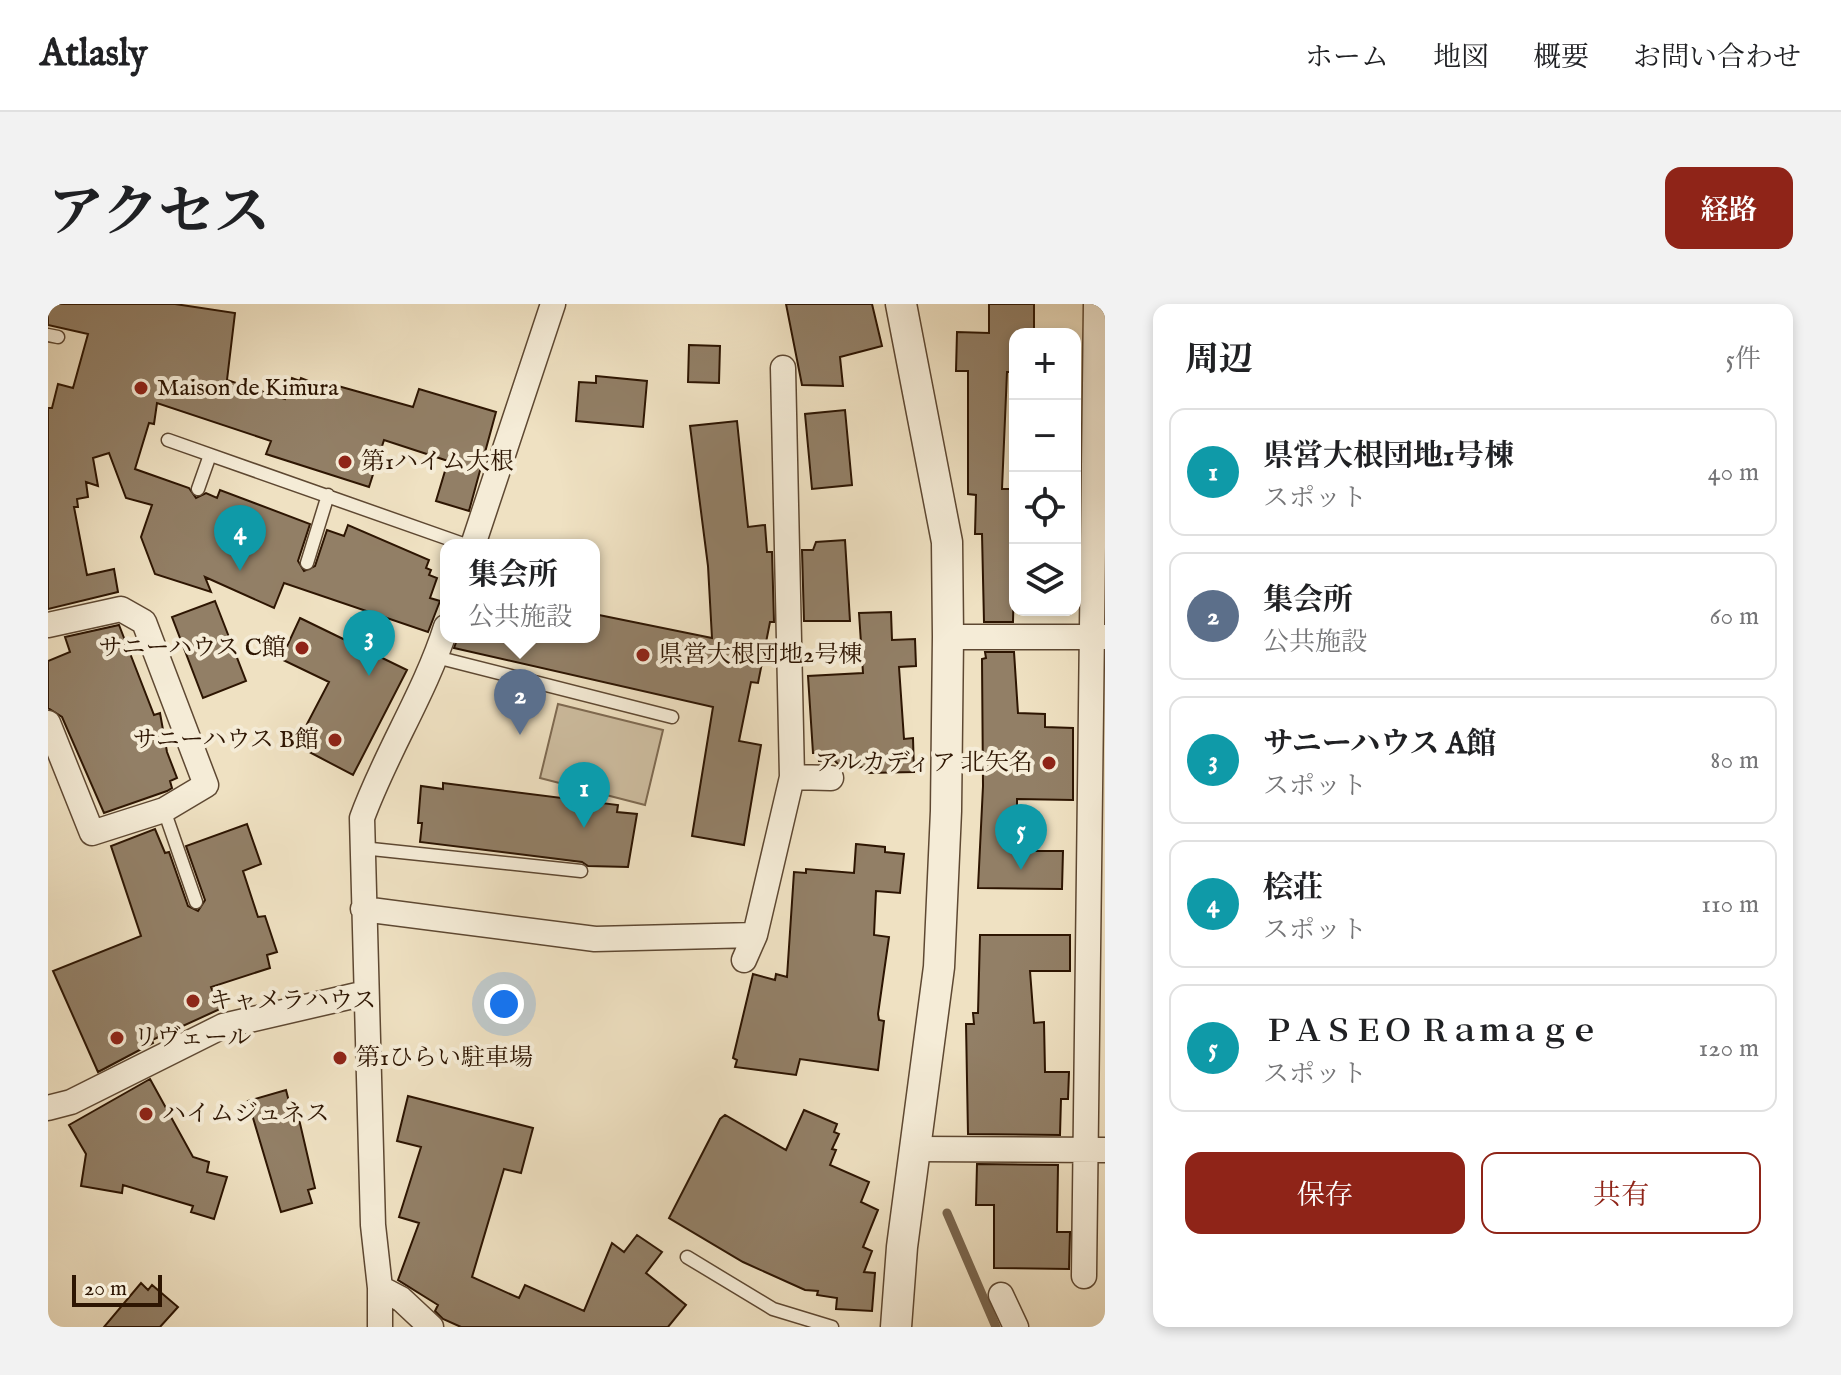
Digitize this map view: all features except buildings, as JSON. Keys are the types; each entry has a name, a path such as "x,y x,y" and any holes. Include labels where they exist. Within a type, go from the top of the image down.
{"street":[{"path":"475,539 553,304"},
{"path":"896,1327 902,1247 939,967 946,811 948,637 947,542 901,304"},
{"path":"1084,1276 1094,1150 1098,896 1096,304"},
{"path":"744,960 755,935 792,777 783,368"},
{"path":"48,625 121,609 144,622 206,785 164,810 92,833 48,723"},
{"path":"948,637 1098,637"},
{"path":"380,1327 380,1288 373,1225 362,818 379,770 441,643"},
{"path":"792,777 831,778"},
{"path":"363,909 595,939 755,935"},
{"path":"48,1108 71,1102 223,1026 366,993"},
{"path":"916,1149 1094,1150"},
{"path":"380,1288 401,1299 431,1327"},
{"path":"1001,1295 1016,1327"}],"lane":[{"path":"168,440 449,539"},
{"path":"198,489 210,455"},
{"path":"307,563 328,495"},
{"path":"436,657 672,717"},
{"path":"164,810 196,902"},
{"path":"362,848 581,871"},
{"path":"687,1257 798,1322 832,1327"}],"shaded area":[{"path":"558,704 663,730 645,805 540,778"}],"waterway":[{"path":"947,1213 996,1327"}],"place":[{"name":"Maison de Kimura","path":"141,388"},
{"name":"第1ハイム大根","path":"345,462"},
{"name":"桧荘","path":"240,571"},
{"name":"サニーハウス C館","path":"302,648"},
{"name":"県営大根団地2号棟","path":"643,655"},
{"name":"サニーハウス A館","path":"369,676"},
{"name":"集会所","path":"520,735"},
{"name":"サニーハウス B館","path":"335,740"},
{"name":"アルカディア 北矢名","path":"1049,763"},
{"name":"県営大根団地1号棟","path":"584,828"},
{"name":"ＰＡＳＥＯ Ｒａｍａｇｅ","path":"1021,870"},
{"name":"キャメラハウス","path":"193,1001"},
{"name":"リヴェール","path":"117,1038"},
{"name":"第1ひらい駐車場","path":"340,1058"},
{"name":"ハイムジュネス","path":"146,1114"}]}
